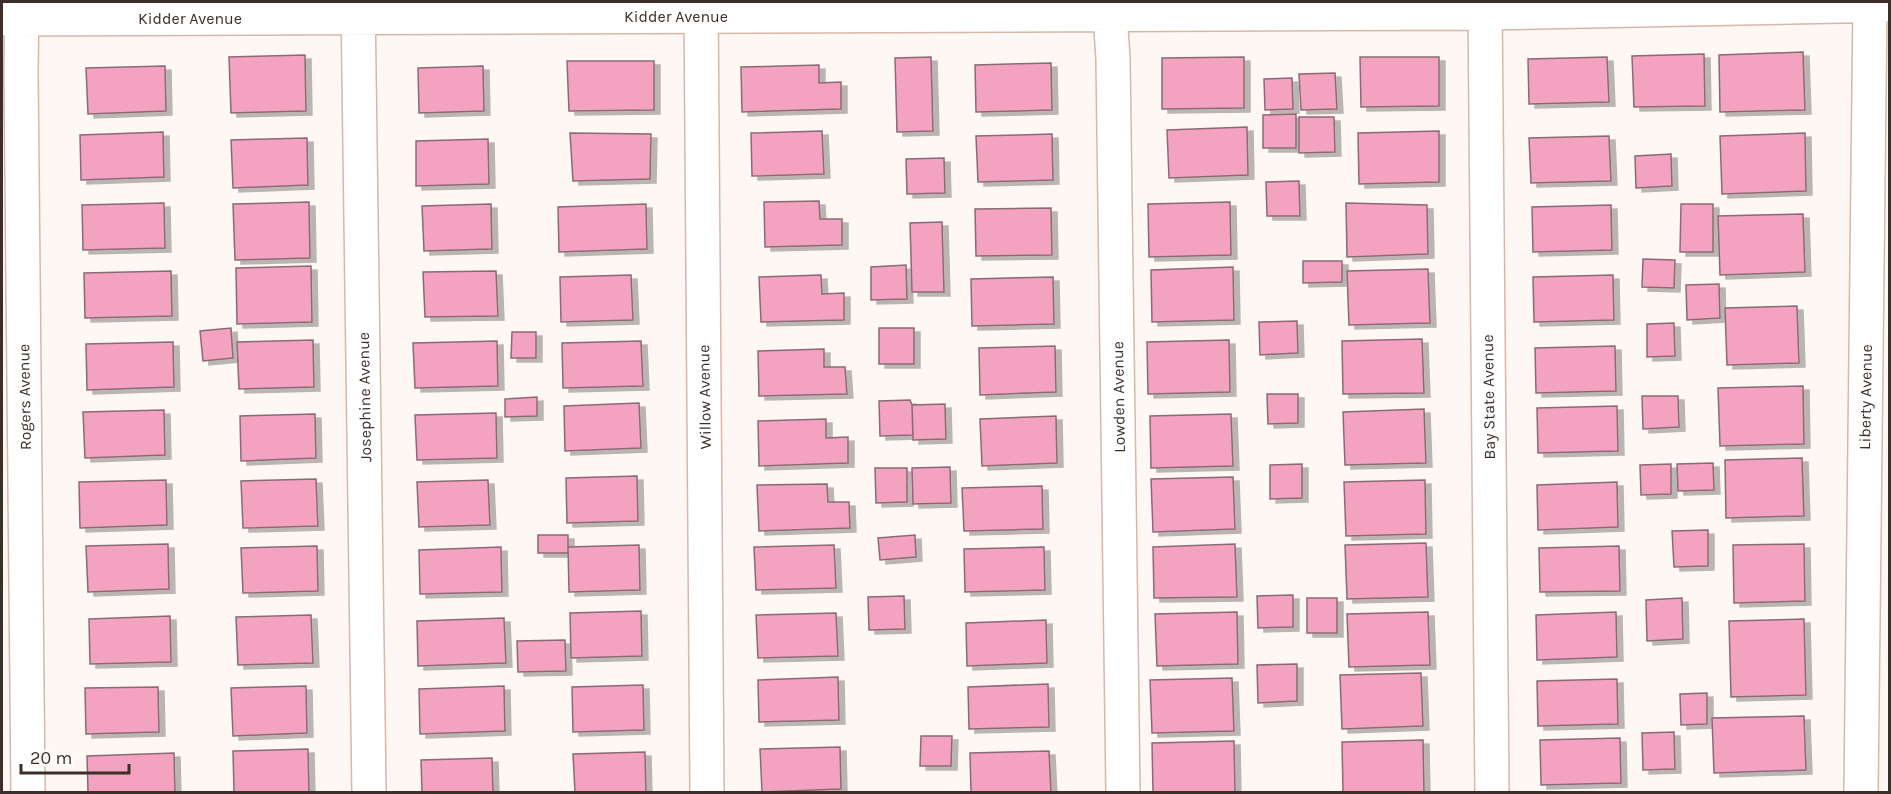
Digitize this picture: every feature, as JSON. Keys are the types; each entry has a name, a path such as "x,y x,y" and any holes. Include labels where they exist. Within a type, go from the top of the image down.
{"street":[{"name":"Kidder Avenue","path":"15,13 358,9 1877,4"},
{"name":"Liberty Avenue","path":"1861,792 1875,731 1877,4"},
{"name":"Bay State Avenue","path":"1485,7 1492,792"},
{"name":"Lowden Avenue","path":"1110,8 1113,58 1123,792"},
{"name":"Josephine Avenue","path":"358,9 369,792"},
{"name":"Willow Avenue","path":"702,9 707,792"},
{"name":"Rogers Avenue","path":"15,13 28,792"}],"building":[{"path":"1803,52 1805,110 1720,112 1719,55"},
{"path":"1704,54 1705,106 1634,107 1632,56"},
{"path":"305,55 306,111 231,113 229,57"},
{"path":"931,57 933,131 897,132 895,58"},
{"path":"1244,57 1244,108 1162,109 1162,58"},
{"path":"1360,57 1439,57 1439,106 1361,107"},
{"path":"1607,57 1609,102 1529,104 1528,59"},
{"path":"567,61 654,61 654,110 569,111"},
{"path":"1051,63 1052,110 976,112 975,65"},
{"path":"819,65 819,83 841,82 841,109 742,112 741,67"},
{"path":"165,66 166,111 88,114 86,68"},
{"path":"483,66 484,111 419,113 418,68"},
{"path":"1335,73 1337,109 1301,110 1299,74"},
{"path":"1292,78 1293,109 1265,110 1264,79"},
{"path":"1296,114 1296,148 1263,148 1263,115"},
{"path":"1299,117 1334,117 1335,152 1299,153"},
{"path":"1247,127 1248,175 1169,178 1167,130"},
{"path":"822,131 824,174 752,176 751,133"},
{"path":"1439,131 1439,182 1359,184 1358,133"},
{"path":"163,132 164,177 81,180 80,135"},
{"path":"570,133 651,134 650,179 573,181"},
{"path":"1805,133 1806,191 1722,194 1720,136"},
{"path":"1052,134 1053,180 978,182 976,136"},
{"path":"1609,136 1611,181 1531,183 1529,138"},
{"path":"307,138 308,185 233,188 231,140"},
{"path":"488,139 489,184 416,186 416,141"},
{"path":"1671,154 1672,186 1636,188 1635,156"},
{"path":"944,158 945,193 907,194 906,159"},
{"path":"1299,181 1300,216 1267,216 1266,182"},
{"path":"819,201 820,219 842,219 842,245 765,247 764,202"},
{"path":"309,202 310,258 235,260 233,204"},
{"path":"1230,202 1231,255 1149,257 1148,204"},
{"path":"164,203 165,248 83,250 82,205"},
{"path":"1346,203 1427,205 1428,254 1347,257"},
{"path":"491,204 492,249 424,251 422,206"},
{"path":"646,204 647,249 559,252 558,207"},
{"path":"1681,204 1713,204 1713,252 1680,252"},
{"path":"1611,205 1612,250 1533,252 1532,207"},
{"path":"1051,208 1052,255 976,256 975,209"},
{"path":"1803,214 1805,272 1720,275 1718,216"},
{"path":"942,222 944,292 912,292 910,223"},
{"path":"1643,259 1675,260 1674,288 1642,287"},
{"path":"1303,261 1342,261 1342,282 1303,283"},
{"path":"906,265 907,299 871,300 871,267"},
{"path":"311,266 312,322 237,324 236,268"},
{"path":"1233,267 1234,320 1152,322 1151,270"},
{"path":"1428,269 1430,323 1349,325 1347,271"},
{"path":"171,271 172,316 85,318 84,273"},
{"path":"496,271 498,316 425,317 423,272"},
{"path":"631,275 633,320 561,322 560,277"},
{"path":"821,275 822,294 844,293 844,320 761,322 759,277"},
{"path":"1613,275 1614,320 1534,322 1533,277"},
{"path":"1053,277 1054,324 972,326 971,279"},
{"path":"1719,284 1720,318 1687,320 1686,285"},
{"path":"1797,306 1799,363 1727,365 1725,308"},
{"path":"1297,321 1298,353 1260,355 1259,322"},
{"path":"1674,323 1675,356 1647,357 1647,324"},
{"path":"231,328 233,358 203,361 200,331"},
{"path":"879,328 914,328 914,364 879,364"},
{"path":"512,332 536,332 536,358 511,358"},
{"path":"1422,339 1424,393 1343,394 1342,341"},
{"path":"313,340 314,387 239,389 237,342"},
{"path":"1229,340 1230,392 1148,394 1147,342"},
{"path":"497,341 498,386 415,388 413,343"},
{"path":"641,341 643,386 563,388 562,343"},
{"path":"173,342 174,387 87,390 86,344"},
{"path":"1055,346 1056,392 980,395 979,348"},
{"path":"1615,346 1616,391 1536,393 1535,348"},
{"path":"824,349 824,367 845,367 847,394 759,396 758,351"},
{"path":"1803,386 1804,444 1720,446 1718,388"},
{"path":"1267,394 1298,394 1298,423 1268,424"},
{"path":"1642,396 1678,396 1679,427 1643,429"},
{"path":"537,397 537,416 505,417 505,399"},
{"path":"910,400 913,435 880,436 879,401"},
{"path":"639,403 641,448 565,451 564,406"},
{"path":"945,404 946,439 913,440 912,405"},
{"path":"1617,406 1618,451 1538,453 1537,408"},
{"path":"1424,409 1426,463 1345,465 1343,412"},
{"path":"164,410 165,455 85,458 83,412"},
{"path":"496,413 497,458 417,460 415,415"},
{"path":"315,414 316,458 241,461 240,416"},
{"path":"1231,414 1233,466 1151,468 1150,416"},
{"path":"1056,416 1057,463 982,466 980,419"},
{"path":"826,419 826,438 848,437 848,463 759,466 758,421"},
{"path":"1802,458 1804,516 1726,518 1725,460"},
{"path":"1713,463 1714,490 1678,491 1677,464"},
{"path":"1302,464 1302,498 1270,499 1270,465"},
{"path":"1671,464 1671,494 1641,495 1640,465"},
{"path":"950,467 951,503 913,504 912,468"},
{"path":"875,468 907,468 907,502 876,503"},
{"path":"637,476 638,521 567,523 566,478"},
{"path":"1233,477 1235,529 1153,532 1151,479"},
{"path":"316,479 318,526 243,528 241,481"},
{"path":"166,480 167,525 80,528 79,482"},
{"path":"488,480 490,525 419,527 417,482"},
{"path":"1425,480 1426,534 1346,536 1344,482"},
{"path":"1617,482 1618,527 1538,530 1537,485"},
{"path":"827,484 828,502 849,502 850,528 759,531 757,485"},
{"path":"1042,486 1043,529 964,531 962,488"},
{"path":"1708,530 1708,566 1674,567 1672,531"},
{"path":"538,535 568,535 568,553 538,553"},
{"path":"915,535 916,557 880,560 878,538"},
{"path":"1426,543 1428,597 1347,599 1345,545"},
{"path":"168,544 169,589 88,592 86,546"},
{"path":"1235,544 1237,597 1154,598 1153,547"},
{"path":"1804,544 1805,601 1734,603 1733,545"},
{"path":"639,545 640,590 569,592 568,547"},
{"path":"834,545 836,588 756,590 754,547"},
{"path":"317,546 318,591 243,593 241,548"},
{"path":"1619,546 1620,591 1540,592 1539,548"},
{"path":"501,547 502,592 420,594 419,550"},
{"path":"1044,547 1045,590 965,592 964,549"},
{"path":"1293,595 1293,627 1258,628 1257,596"},
{"path":"904,596 905,629 869,630 868,597"},
{"path":"1307,598 1337,598 1337,633 1307,633"},
{"path":"1682,598 1683,639 1647,641 1646,600"},
{"path":"641,611 642,656 571,658 570,613"},
{"path":"1237,612 1238,664 1157,666 1155,614"},
{"path":"1428,612 1430,665 1349,667 1347,614"},
{"path":"1616,612 1617,657 1537,660 1536,615"},
{"path":"836,613 838,656 758,658 756,615"},
{"path":"311,615 313,663 238,665 236,617"},
{"path":"170,616 171,662 90,664 89,619"},
{"path":"504,618 506,663 418,666 417,621"},
{"path":"1804,619 1806,695 1731,697 1729,621"},
{"path":"1046,620 1047,663 967,666 966,623"},
{"path":"565,640 566,671 518,672 517,641"},
{"path":"1297,664 1297,701 1258,703 1257,665"},
{"path":"1421,673 1423,726 1342,729 1340,675"},
{"path":"838,677 839,720 759,722 758,680"},
{"path":"1232,678 1234,731 1152,733 1150,680"},
{"path":"1617,679 1618,724 1538,726 1537,681"},
{"path":"1048,684 1049,727 969,729 968,687"},
{"path":"643,685 644,730 573,732 572,687"},
{"path":"306,686 307,733 233,736 231,688"},
{"path":"504,686 505,731 420,734 419,689"},
{"path":"158,687 159,732 86,734 85,688"},
{"path":"1707,693 1707,724 1681,725 1680,694"},
{"path":"1804,716 1806,770 1714,773 1712,718"},
{"path":"1674,732 1675,769 1643,770 1642,733"},
{"path":"921,736 952,736 951,766 920,766"},
{"path":"1620,738 1621,783 1541,785 1540,740"},
{"path":"1423,740 1424,792 1343,792 1342,742"},
{"path":"1234,741 1235,792 1153,792 1152,743"},
{"path":"840,747 841,789 762,792 760,749"},
{"path":"308,749 309,792 234,792 233,751"},
{"path":"1049,751 1051,792 971,792 970,753"},
{"path":"645,752 646,792 575,792 573,754"},
{"path":"174,753 175,792 88,792 87,756"},
{"path":"492,758 493,792 422,792 421,760"}]}
